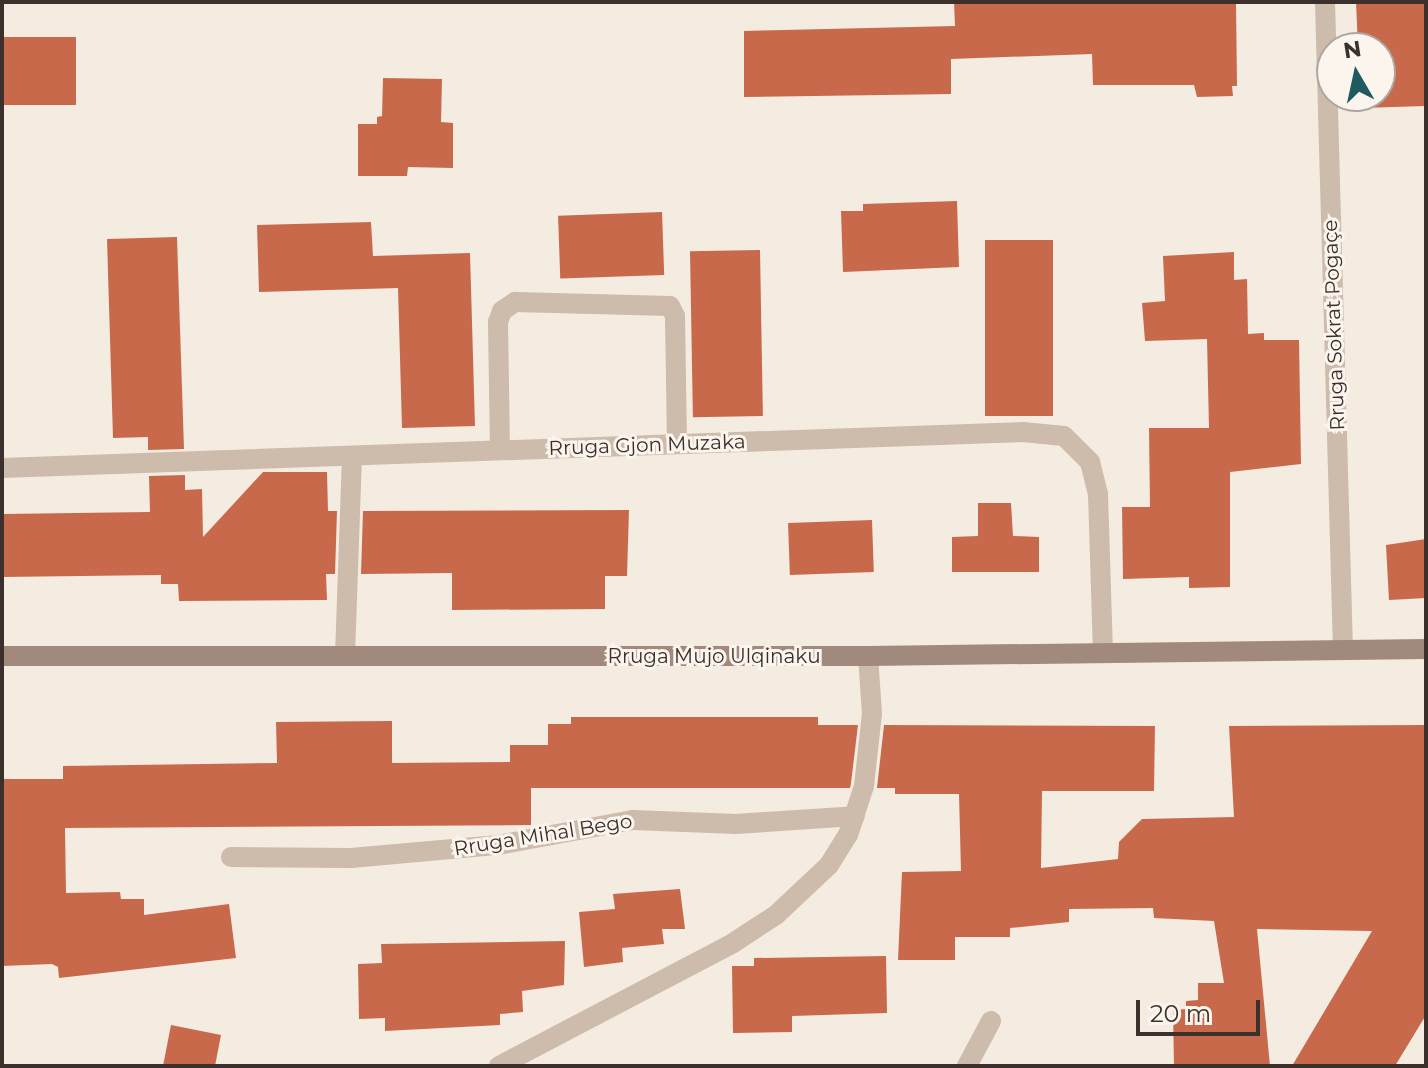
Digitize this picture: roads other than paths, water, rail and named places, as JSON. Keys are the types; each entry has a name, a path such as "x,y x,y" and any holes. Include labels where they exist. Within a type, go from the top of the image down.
{"main road":[{"name":"Rruga Mujo Ulqinaku","path":"2,656 868,656 1426,649"}],"street":[{"name":"Rruga Sokrat Pogaçe","path":"1325,2 1343,649"},
{"path":"500,450 498,322 502,311 515,302 670,306 675,316 677,444"},
{"name":"Rruga Gjon Muzaka","path":"2,468 1023,432 1064,436 1090,462 1098,494 1103,653"},
{"path":"345,656 352,456"},
{"path":"499,1066 681,973 776,915 829,865 855,816 864,786 872,714 868,656"},
{"name":"Rruga Mihal Bego","path":"231,857 351,858 498,845 633,820 750,823 855,816"},
{"path":"967,1066 991,1021"}]}
